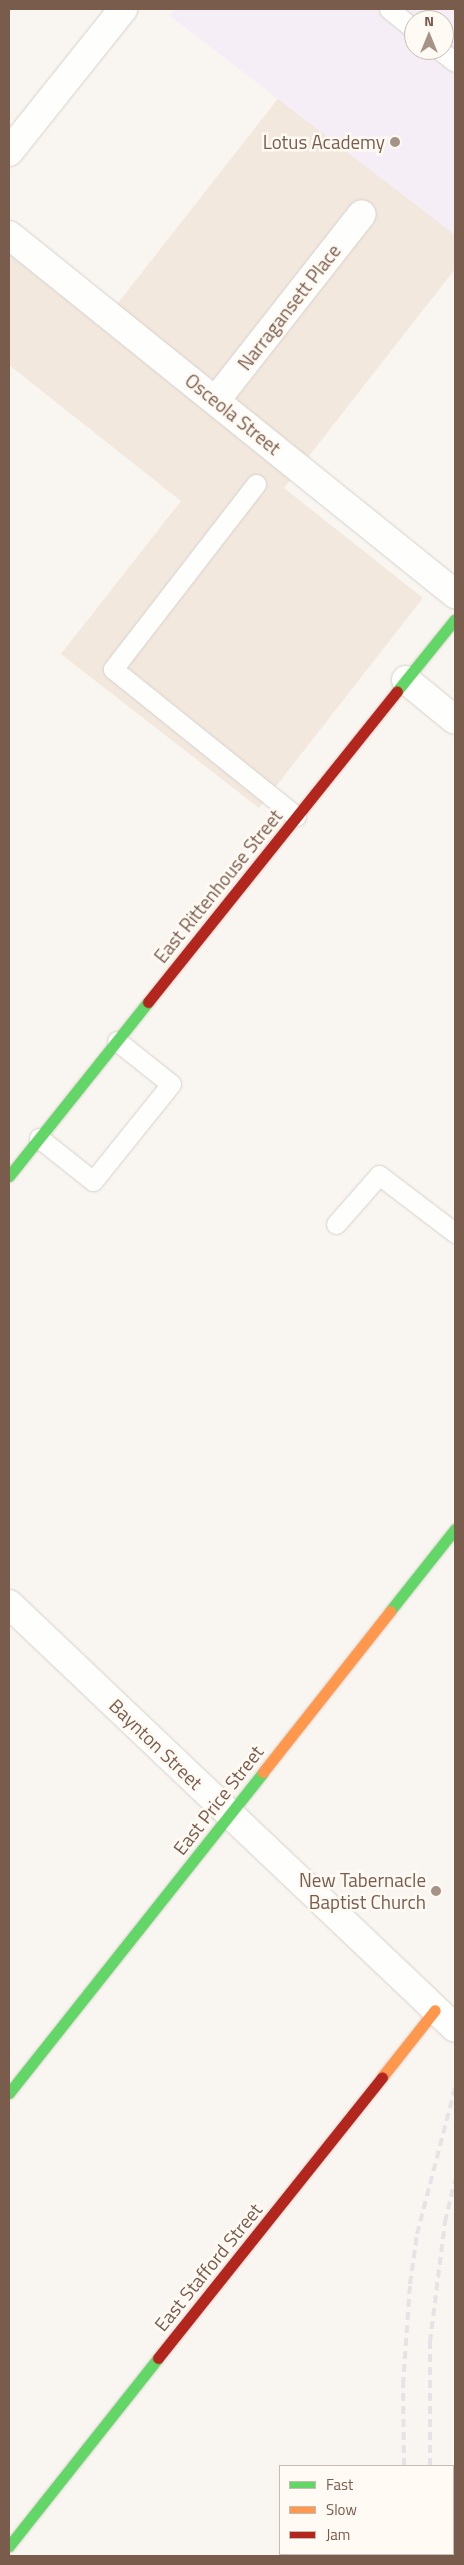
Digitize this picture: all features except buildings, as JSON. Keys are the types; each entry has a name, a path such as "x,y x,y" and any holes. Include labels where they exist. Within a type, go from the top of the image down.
{"street":[{"path":"9,152 123,9"},
{"name":"Narragansett Place","path":"216,400 362,214"},
{"name":"Osceola Street","path":"9,235 455,594"},
{"name":"East Rittenhouse Street","path":"9,1176 455,618"},
{"path":"406,680 455,720"},
{"name":"East Price Street","path":"9,2093 455,1529"},
{"name":"Baynton Street","path":"9,1604 455,2028"},
{"name":"East Stafford Street","path":"9,2546 436,2010"}],"lane":[{"path":"388,9 404,21"},
{"path":"256,484 113,668 296,816"},
{"path":"39,1138 93,1181 171,1084 117,1041"},
{"path":"336,1224 380,1175 455,1232"}],"shaded area":[{"name":"Lotus Academy","path":"176,9 455,9 455,235 170,16"},
{"path":"280,96 455,231 455,269 284,488 423,598 259,808 61,654 181,501 9,365 9,252 100,326"}],"railway":[{"path":"404,2465 403,2385 410,2284 417,2234 455,2088"},
{"path":"430,2465 430,2342 445,2222 455,2180"}],"traffic: fast":[{"path":"397,691 455,619"},
{"path":"9,1176 148,1002"},
{"path":"390,1611 455,1529"},
{"path":"9,2093 263,1772"},
{"path":"9,2546 158,2358"}],"traffic: slow":[{"path":"263,1772 390,1611"},
{"path":"382,2077 435,2010"}],"traffic: jam":[{"path":"148,1002 397,691"},
{"path":"158,2358 382,2077"}],"place":[{"name":"Lotus Academy","path":"395,142"},
{"name":"New Tabernacle Baptist Church","path":"436,1891"}]}
